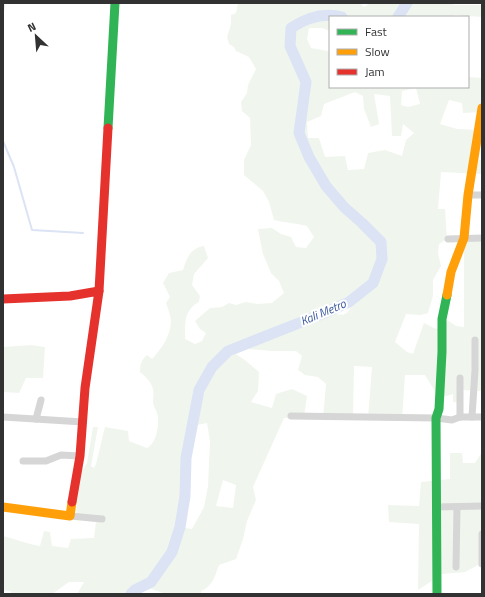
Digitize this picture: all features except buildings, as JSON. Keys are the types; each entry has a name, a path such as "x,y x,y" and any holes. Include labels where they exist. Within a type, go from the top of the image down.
{"street":[{"path":"70,516 80,456 85,388 99,291 115,3"},
{"path":"437,594 436,418 439,409 442,319 451,272 464,238 468,195 482,108"},
{"path":"468,195 482,195"},
{"path":"448,239 482,238"},
{"path":"3,299 70,296 99,291"},
{"path":"472,417 475,340"},
{"path":"460,378 460,417"},
{"path":"36,419 41,400"},
{"path":"291,416 436,418 452,420 460,417 482,417"},
{"path":"3,417 83,422"},
{"path":"22,461 46,461 61,455 80,456"},
{"path":"436,507 482,506"},
{"path":"3,507 70,516 102,518"},
{"path":"456,567 457,507"},
{"path":"482,534 482,564"}],"shaded area":[{"path":"238,3 360,3 364,7 370,3 445,3 456,5 482,5 482,17 454,15 329,16 329,31 322,28 309,28 307,39 311,48 328,51 329,52 329,88 416,88 469,88 469,77 482,78 482,112 463,113 462,103 449,100 440,124 457,129 482,130 482,146 473,145 472,159 482,160 482,174 441,172 438,209 445,209 447,239 439,244 438,253 441,266 433,280 433,296 428,313 421,315 406,314 395,342 407,352 413,354 424,323 436,329 447,320 456,326 464,327 464,238 482,240 482,391 462,390 462,403 453,402 453,394 439,398 425,375 405,375 402,419 368,418 372,367 354,366 353,417 323,418 326,384 318,377 305,375 298,370 302,356 296,351 248,349 236,354 259,372 258,391 251,402 272,408 276,394 292,389 307,396 304,417 284,418 253,487 256,500 247,521 236,559 219,565 213,580 205,589 201,591 201,594 166,594 146,587 140,594 77,594 84,582 69,582 52,594 11,594 11,591 3,590 3,536 40,546 44,531 50,532 52,546 68,548 71,539 94,538 96,522 76,519 77,502 73,501 81,471 87,463 93,427 98,427 91,466 94,468 105,427 128,431 129,441 147,448 153,442 157,432 158,417 153,403 152,386 140,372 140,367 142,361 147,355 152,359 162,347 169,333 171,320 166,303 170,297 163,283 169,273 183,270 190,254 196,249 204,246 208,258 194,274 192,285 200,296 199,302 190,309 185,322 185,339 195,344 202,341 206,333 200,329 195,321 210,308 222,307 229,303 236,305 246,302 257,304 272,303 284,293 279,281 271,273 263,254 258,229 272,228 281,234 291,237 296,247 306,248 314,237 307,226 274,220 269,202 263,191 244,175 244,160 251,145 250,118 242,111 241,102 247,93 248,85 256,69 249,57 236,51 234,47 229,44 227,37 231,24 231,15 236,13","holes":["416,88 420,104 408,107 401,105 402,91","355,92 363,96 364,109 371,127 379,124 374,94 390,96 392,136 401,136 403,124 414,133 406,140 402,156 385,150 368,153 364,169 348,170 345,156 325,157 319,138 308,138 307,122 321,116 324,104","357,296 348,312 343,315 328,313","207,423 210,441 208,486 204,507 192,529 180,527 185,496 186,458 192,426","223,480 236,485 233,508 216,506"]},
{"path":"31,345 45,347 43,378 26,378 19,393 3,392 3,347"},
{"path":"482,452 482,559 480,564 465,572 442,574 418,590 419,524 389,522 388,505 419,506 421,482 450,479 450,453 462,453 463,463 475,463"}],"waterway":[{"path":"3,12 4,3"},
{"name":"Kali Metro","path":"399,16 407,3"},
{"name":"Kali Metro","path":"131,594 135,590 151,582 172,552 180,527 185,496 186,458 199,390 212,367 228,351 349,302 373,283 382,259 381,242 344,207 326,186 309,157 299,133 306,82 290,46 291,28 303,21 315,17 328,15 335,16"},
{"path":"3,141 14,167 32,230 83,233"}],"traffic: fast":[{"path":"108,128 115,3"},
{"path":"437,594 436,418 439,409 442,319 447,295"}],"traffic: slow":[{"path":"447,295 451,272 464,238 468,195 482,108"},
{"path":"3,507 70,516 72,502"}],"traffic: jam":[{"path":"99,291 108,128"},
{"path":"3,299 70,296 99,291 85,388 80,456 72,502"}]}
